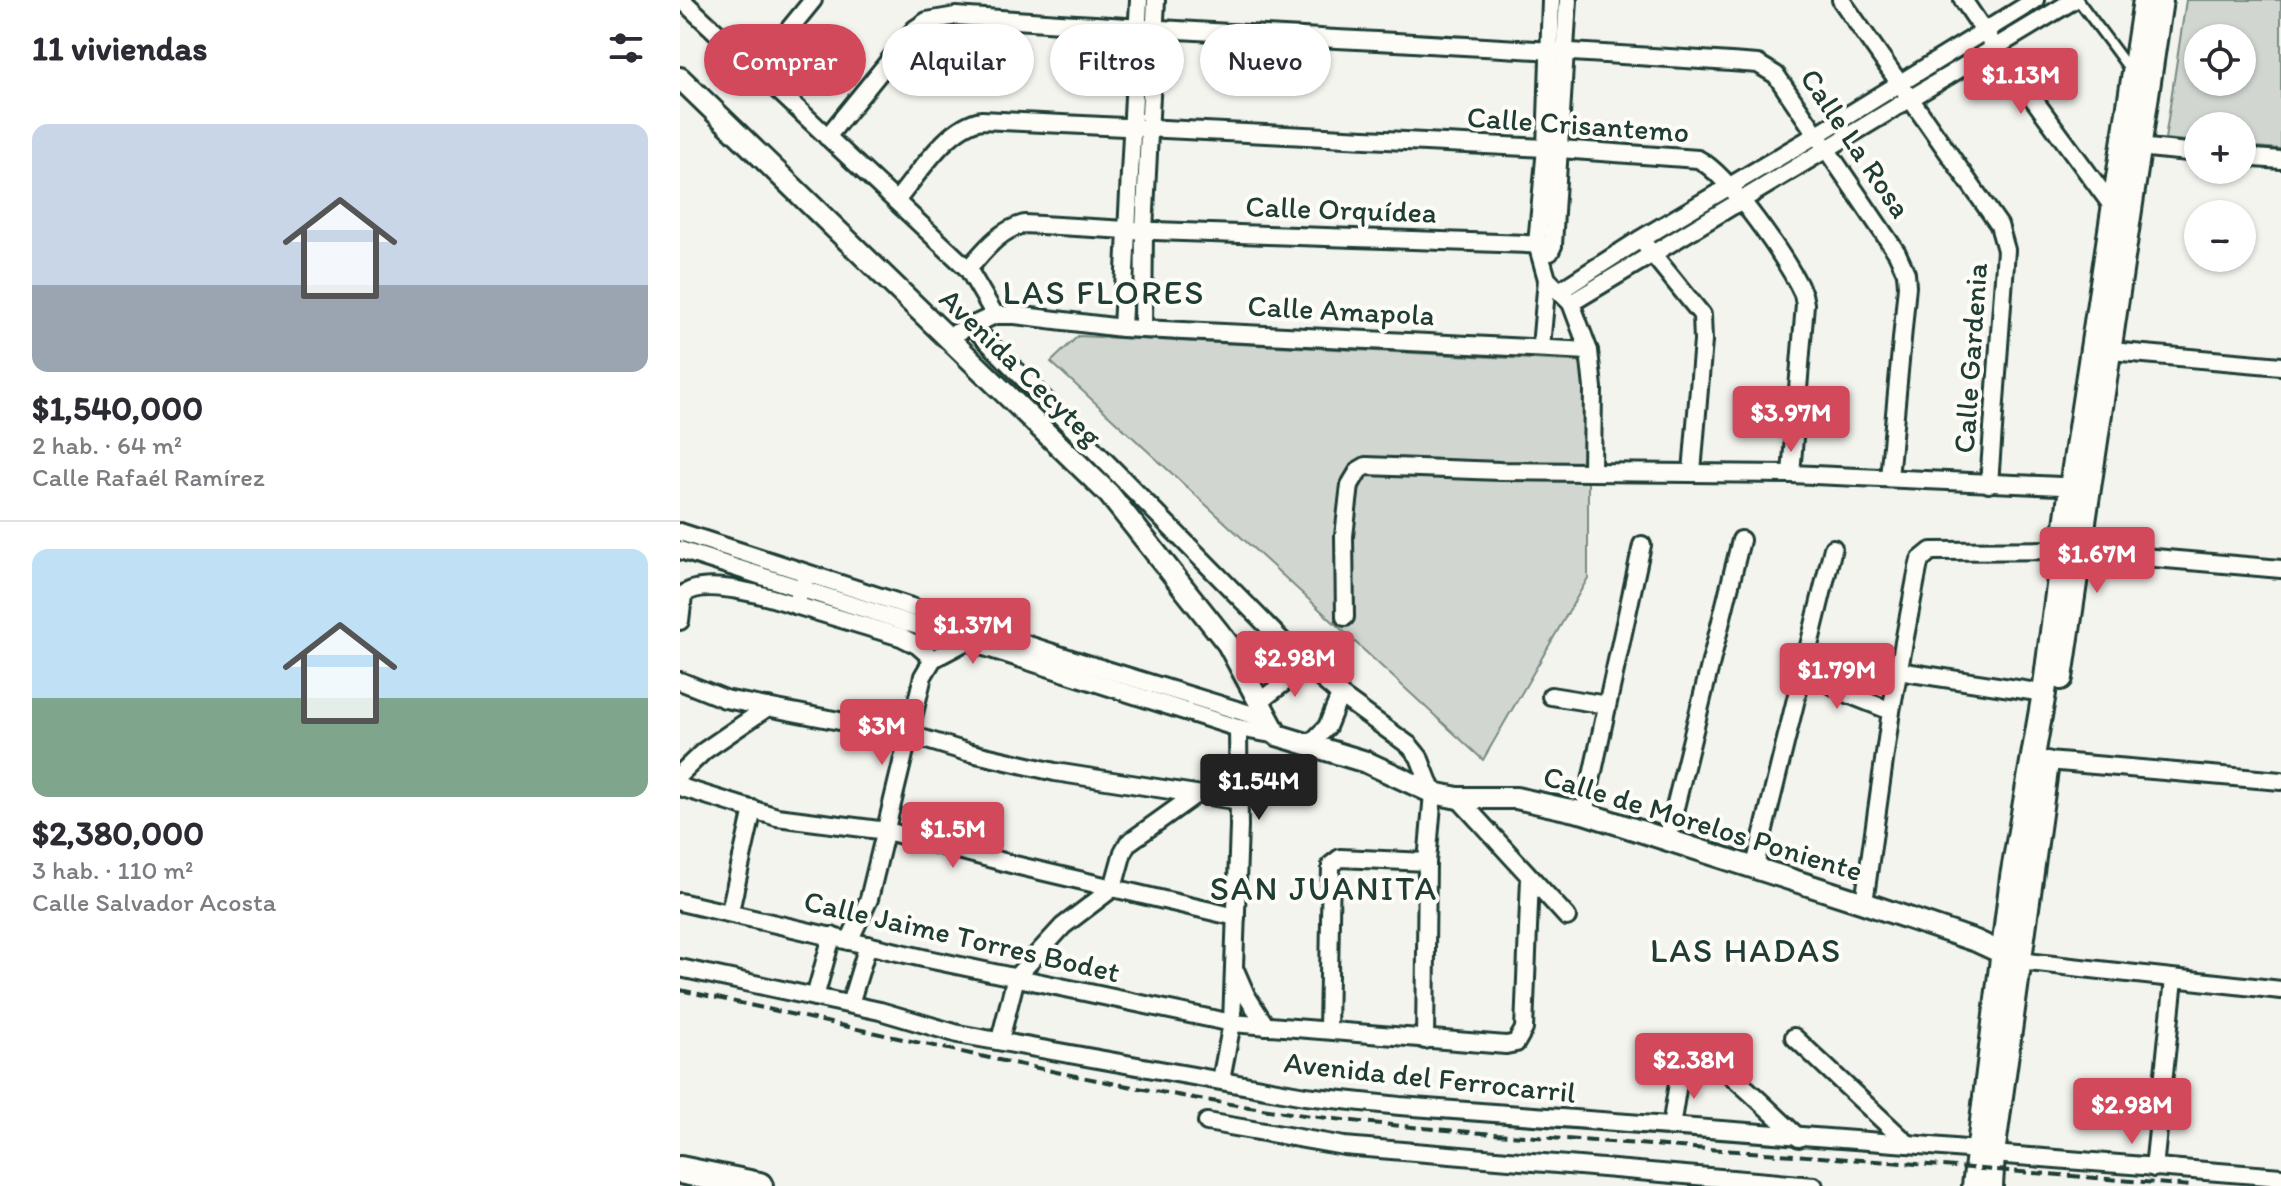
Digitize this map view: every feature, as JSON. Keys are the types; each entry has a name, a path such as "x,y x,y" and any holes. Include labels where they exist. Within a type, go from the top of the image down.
{"highway":[{"path":"680,1170 759,1186"}],"main road":[{"path":"2102,350 2113,207 2131,146 2134,75 2145,0"},
{"path":"1974,1186 1985,1152 2011,958 2012,877 2040,760 2131,146 2161,0"},
{"path":"2040,760 2044,693 2072,551"},
{"path":"1985,1152 1991,1186"}],"street":[{"path":"683,0 708,24"},
{"path":"793,24 813,0"},
{"path":"1139,0 1145,24"},
{"path":"1148,24 1156,0"},
{"path":"1551,0 1558,49"},
{"path":"1541,347 1558,49 1568,0"},
{"name":"Calle Gardenia","path":"1841,0 1999,225 2004,238 2006,250 1989,484"},
{"path":"1963,0 2113,207"},
{"path":"1821,142 1901,83 2035,0"},
{"path":"1566,297 1652,253 1736,193 1821,142 1911,99 2076,0"},
{"name":"Calle La Rosa","path":"827,137 915,29 927,21 956,16 1073,24"},
{"name":"Calle La Rosa","path":"1184,31 1558,49 1758,64 1776,75 1897,253 1906,273 1889,478"},
{"name":"Avenida Cecyteg","path":"680,78 1109,494 1216,626 1268,718"},
{"path":"784,96 968,269 995,315"},
{"path":"1122,328 1136,230 1143,96"},
{"name":"Calle Crisantemo","path":"896,201 955,131 982,120 1690,157 1706,164 1736,193 1799,285 1805,304 1791,474"},
{"path":"2131,146 2184,152"},
{"path":"2256,158 2281,160"},
{"path":"1566,297 1639,240 1736,193"},
{"name":"Calle Orquídea","path":"968,269 999,235 1024,224 1545,245"},
{"path":"1136,230 1143,329"},
{"path":"1639,240 1702,315 1703,341 1692,472"},
{"path":"1546,272 1566,297 1589,351 1593,388 1592,471"},
{"name":"Calle Amapola","path":"947,337 995,315 1015,315 1122,328 1589,351"},
{"path":"971,325 1309,668 1340,695 1410,746 1419,757 1433,793 1427,862 1425,1040"},
{"path":"2102,350 2281,366"},
{"path":"1345,617 1344,536 1350,485 1359,470 1366,466 1791,474 2080,487"},
{"name":"Calle de Morelos Poniente","path":"680,532 807,573 1238,728 1268,718"},
{"path":"688,553 701,539"},
{"path":"1667,840 1741,540"},
{"path":"1584,813 1642,545"},
{"path":"1755,866 1833,548"},
{"path":"1864,903 1891,711 1918,568 1924,555 1931,551 2072,551 2281,569"},
{"name":"Calle de Morelos Poniente","path":"688,553 798,597 881,623 1268,718 1309,745 1366,762 1433,793 1458,798 1516,798 1584,813 1755,866 1976,941 2011,958"},
{"path":"680,621 683,595 694,588 745,590 798,597 807,573"},
{"path":"881,623 917,645 933,659"},
{"path":"849,941 869,899 923,676 933,659 965,642"},
{"path":"1268,718 1289,679 1309,668"},
{"path":"1804,669 1848,694 1891,711"},
{"path":"1898,671 2044,693"},
{"path":"680,681 713,696 907,734 967,752 1055,772 1240,801"},
{"path":"1309,745 1327,727 1340,695"},
{"path":"1551,696 1607,705"},
{"path":"680,774 704,751 768,707"},
{"path":"1221,1080 1232,1023 1240,801 1238,728"},
{"path":"2040,760 2281,781"},
{"path":"680,787 777,817 887,831 1236,917"},
{"path":"1000,1040 1016,977 1063,926 1113,888 1128,843 1195,795"},
{"path":"1458,798 1567,917"},
{"path":"730,911 753,809"},
{"path":"1328,1030 1331,865 1340,858 1427,862"},
{"name":"Calle Jaime Torres Bodet","path":"680,902 1232,1023 1506,1045 1516,1043 1524,1029 1530,878"},
{"path":"815,997 832,936"},
{"path":"850,1004 868,945"},
{"path":"2011,958 2281,990"},
{"path":"1234,967 1246,995 1266,1026"},
{"name":"Avenida del Ferrocarril","path":"680,968 850,1004 949,1031 1305,1096 2281,1177"},
{"path":"2154,1168 2174,979"},
{"path":"1794,1037 1908,1144"},
{"path":"1671,1127 1682,1058 1696,1052 1715,1063 1799,1138"},
{"path":"1207,1122 1245,1131 1370,1149 1814,1186"}],"lane":[{"path":"2076,0 2134,75"}],"shaded area":[{"path":"2186,0 2281,0 2281,149 2256,147 2256,112 2184,112 2184,141 2165,139"},
{"path":"1078,336 1588,362 1588,578 1483,760 1051,362"}],"railway":[{"path":"680,990 1158,1092 1319,1117 1454,1131 2191,1186"}],"district":[{"name":"LAS FLORES","path":"1104,292"},
{"name":"SAN JUANITA","path":"1324,888"},
{"name":"LAS HADAS","path":"1746,950"}]}
